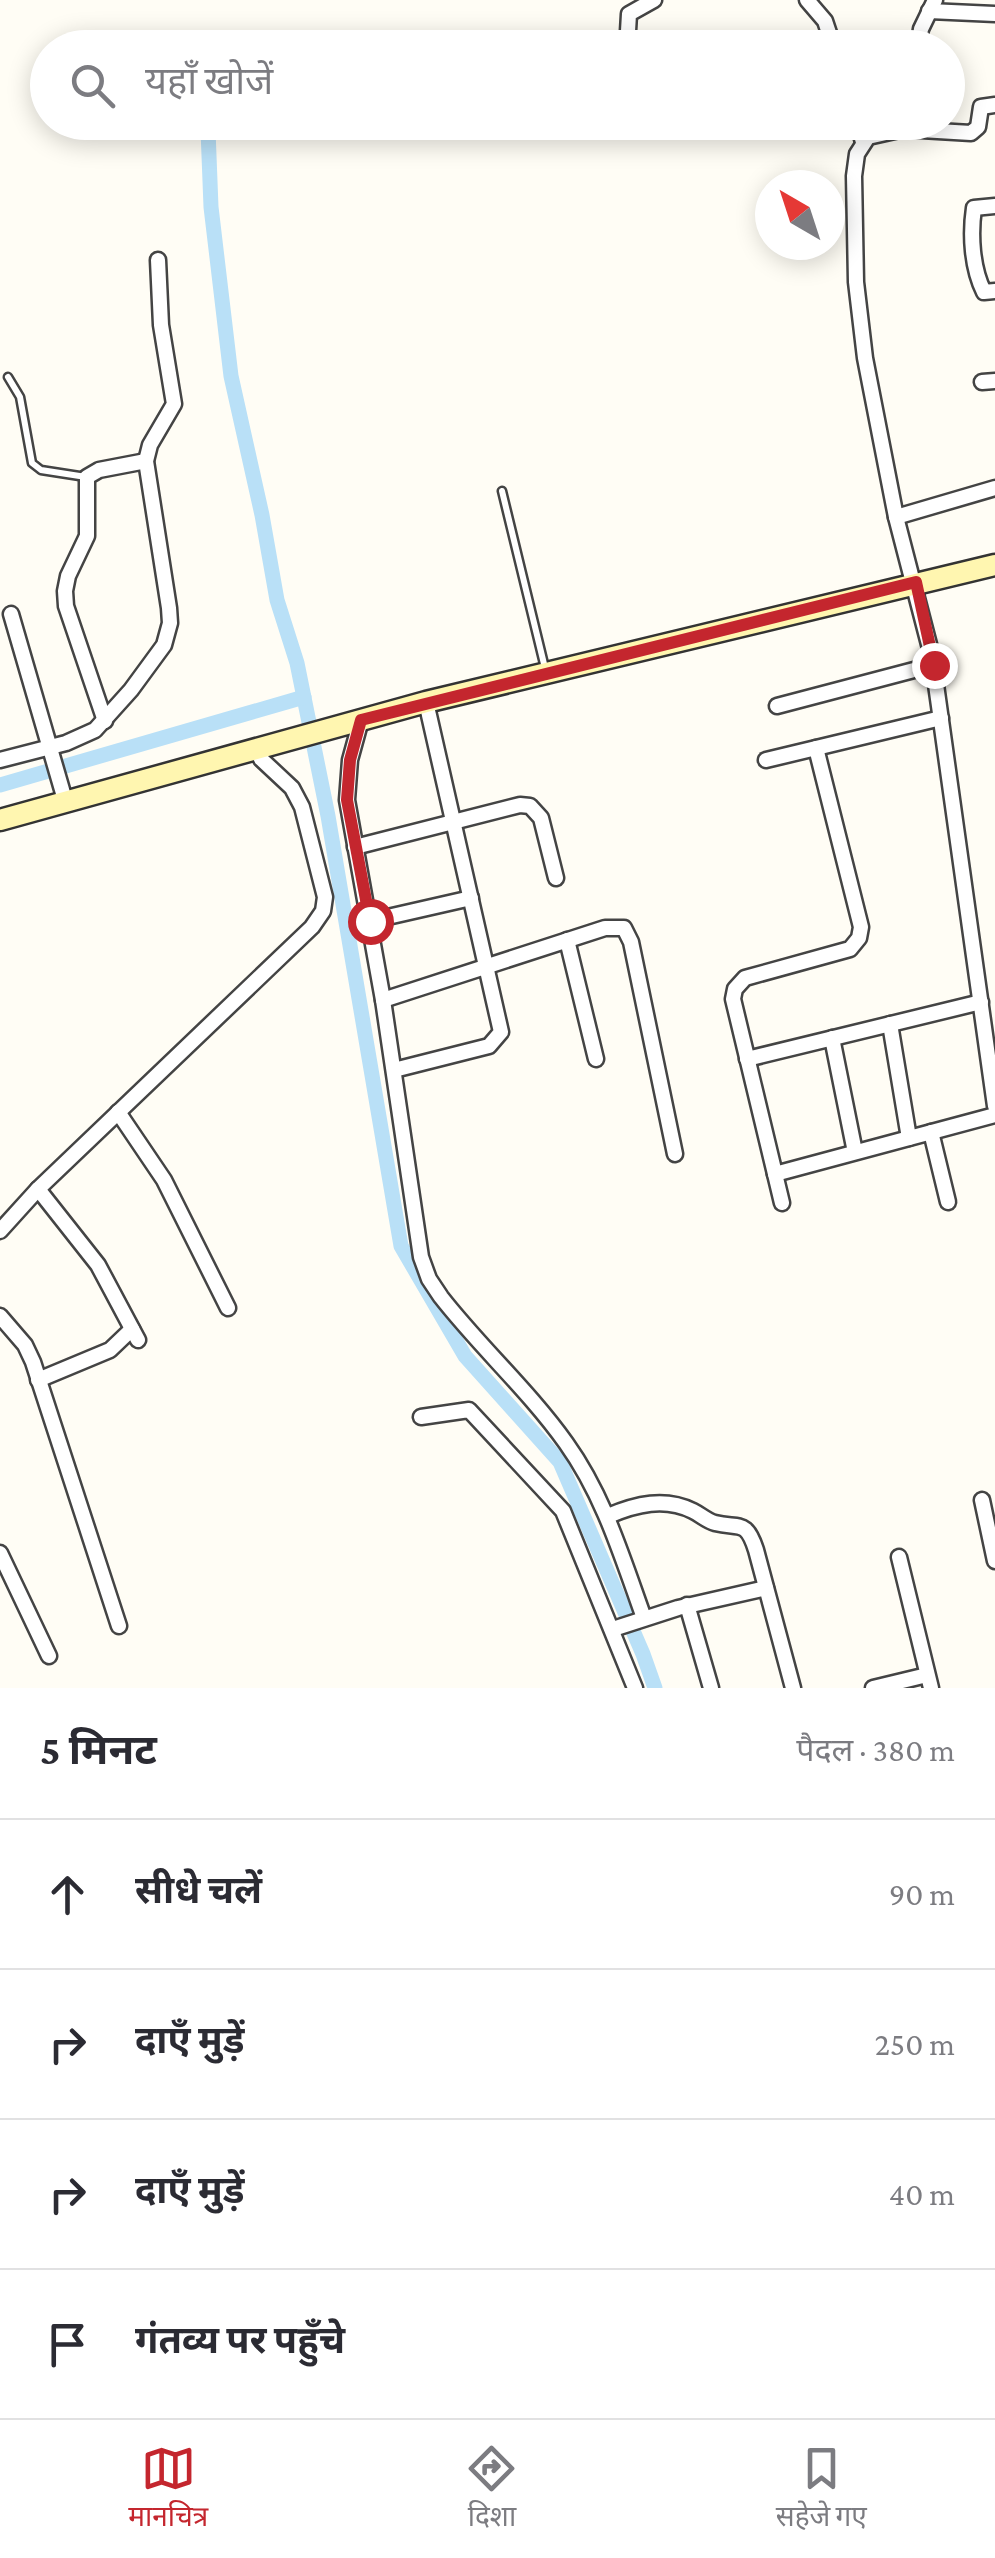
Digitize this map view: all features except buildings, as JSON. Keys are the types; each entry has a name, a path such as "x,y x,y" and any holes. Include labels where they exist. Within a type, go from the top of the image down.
{"street":[{"path":"628,30 629,14 654,0"},
{"path":"807,0 828,30"},
{"path":"921,30 932,6 995,14"},
{"path":"965,132 978,127 978,110 995,105"},
{"path":"865,140 854,176 856,282 865,358 896,517 916,582 934,665 995,1106"},
{"path":"995,206 974,208 972,223 976,276 984,292 995,291"},
{"path":"0,760 84,736 105,721 151,666 164,644 170,623 146,461 150,445 174,404 161,325 158,260"},
{"path":"105,721 64,591 86,536 87,477 99,470 146,461"},
{"path":"896,517 995,488"},
{"path":"0,820 63,791 267,747 426,702 995,565"},
{"path":"11,614 63,791"},
{"path":"777,706 934,665"},
{"path":"394,1070 489,1046 500,1038 501,1025 426,702"},
{"path":"766,760 942,718"},
{"path":"355,722 347,778 355,847 383,1000 416,1230 429,1279 462,1324 565,1442 608,1516 640,1620"},
{"path":"0,1231 38,1189 312,927 323,911 323,883 298,796 261,759 267,747"},
{"path":"782,1203 733,999 738,984 745,978 850,950 861,933 816,748"},
{"path":"355,847 520,804 530,806 541,818 556,878"},
{"path":"370,921 471,898"},
{"path":"383,1000 616,926 629,934 675,1154"},
{"path":"567,940 596,1059"},
{"path":"747,1059 981,1002"},
{"path":"890,1024 910,1138"},
{"path":"832,1038 855,1152"},
{"path":"118,1112 164,1180 228,1308"},
{"path":"775,1174 995,1115"},
{"path":"930,1132 948,1202"},
{"path":"38,1189 91,1255 135,1334 110,1350 38,1380"},
{"path":"0,1316 24,1345 38,1380 120,1626"},
{"path":"420,1417 468,1410 553,1498 576,1535 616,1628 635,1688"},
{"path":"982,1500 995,1560"},
{"path":"608,1516 627,1508 670,1503 712,1522 742,1526 752,1538 794,1688"},
{"path":"0,1553 49,1656"},
{"path":"873,1688 929,1682 899,1557"},
{"path":"616,1628 686,1606 766,1588"},
{"path":"686,1606 711,1688"}],"lane":[{"path":"8,378 20,397 32,463 42,470 87,477"},
{"path":"502,491 546,674"}],"waterway":[{"path":"208,140 211,207 231,376 277,600 297,663 328,816 401,1246 465,1356 560,1462 655,1688"},
{"path":"0,785 304,697"}],"route":[{"path":"370,921 347,800 350,760 361,720 916,582 934,665"}]}
